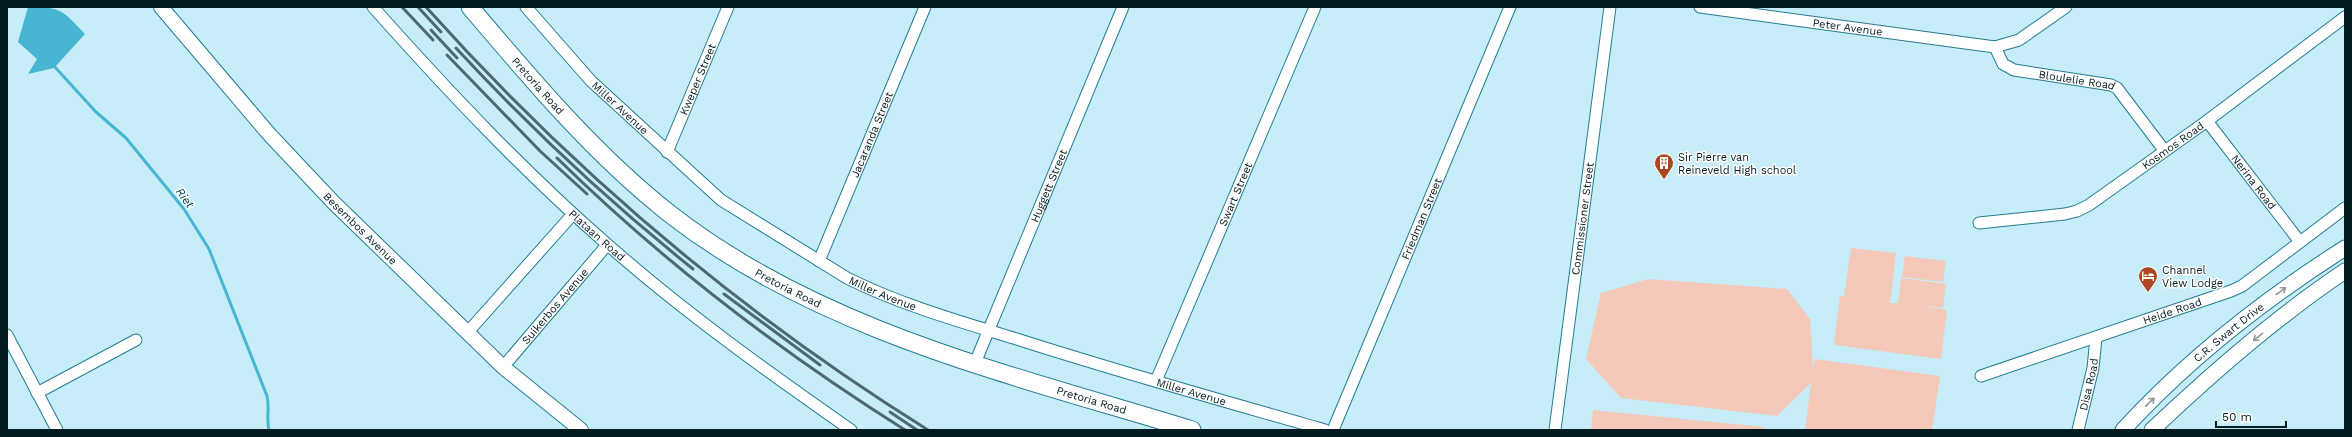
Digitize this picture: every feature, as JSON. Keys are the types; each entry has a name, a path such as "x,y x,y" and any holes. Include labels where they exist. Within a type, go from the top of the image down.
{"main road":[{"name":"Pretoria Road","path":"470,7 545,96 583,135 637,186 687,226 750,266 835,310 902,338 975,363 1192,430"},
{"name":"C.R. Swart Drive","path":"2123,430 2166,387 2244,318 2345,248"},
{"name":"C.R. Swart Drive","path":"2152,430 2214,372 2319,289 2345,271"}],"street":[{"name":"Besembos Avenue","path":"161,7 301,168 503,367 581,430"},
{"name":"Plataan Road","path":"373,7 434,76 573,214 607,245 717,332 851,430"},
{"name":"Kweper Street","path":"667,152 728,7"},
{"name":"Jacaranda Street","path":"819,261 925,7"},
{"name":"Huggett Street","path":"975,363 987,330 1123,7"},
{"name":"Swart Street","path":"1156,381 1315,7"},
{"name":"Friedman Street","path":"1333,430 1510,7"},
{"name":"Commissioner Street","path":"1555,430 1610,7"},
{"name":"Peter Avenue","path":"1700,7 1995,47"},
{"path":"1765,16 1776,7"},
{"path":"1995,47 2024,37 2066,7"},
{"name":"Miller Avenue","path":"527,8 591,81 667,152 726,204 819,261 869,288 987,330 1325,430"},
{"name":"Kosmos Road","path":"1979,223 2077,211 2089,205 2164,150 2207,121 2345,17"},
{"name":"Bloulelie Road","path":"1995,47 2003,64 2014,70 2111,85 2117,88 2164,150"},
{"name":"Nerina Road","path":"2207,121 2300,242"},
{"name":"Heide Road","path":"1980,376 2096,338 2242,286 2345,208"},
{"path":"467,333 573,214"},
{"name":"Suikerbos Avenue","path":"503,367 607,245"},
{"path":"7,335 57,430"},
{"name":"Disa Road","path":"2078,430 2093,368 2096,338"},
{"path":"37,393 136,340"}],"shaded area":[{"path":"1851,248 1896,253 1890,303 1898,303 1901,278 1946,284 1943,308 1923,306 1947,310 1941,359 1834,345 1840,296 1844,297"},
{"path":"1905,256 1946,261 1943,282 1902,277"},
{"path":"1648,279 1787,289 1810,319 1813,368 1815,359 1940,376 1932,430 1805,430 1811,383 1777,416 1621,398 1586,359 1601,293"},
{"path":"1593,410 1765,427 1764,430 1591,430"}],"water":[{"path":"28,7 55,9 66,15 85,34 54,68 28,74 37,59 18,42"}],"waterway":[{"name":"Riet","path":"53,65 96,112 126,138 184,209 209,249 267,396 269,430"}],"railway":[{"path":"402,7 433,40"},
{"path":"418,7 441,32"},
{"path":"426,7 540,126 600,182 662,236 726,288 792,338 859,385 928,430"},
{"path":"431,30 457,58"},
{"path":"456,48 570,163 630,217 693,269"},
{"path":"447,55 540,151 587,194"},
{"path":"557,158 638,233 724,303 813,369 905,430"},
{"path":"724,294 820,365"},
{"path":"890,412 917,430"}],"place":[{"name":"Sir Pierre van Reineveld High school","path":"1664,180"},
{"name":"Channel View Lodge","path":"2148,293"}]}
